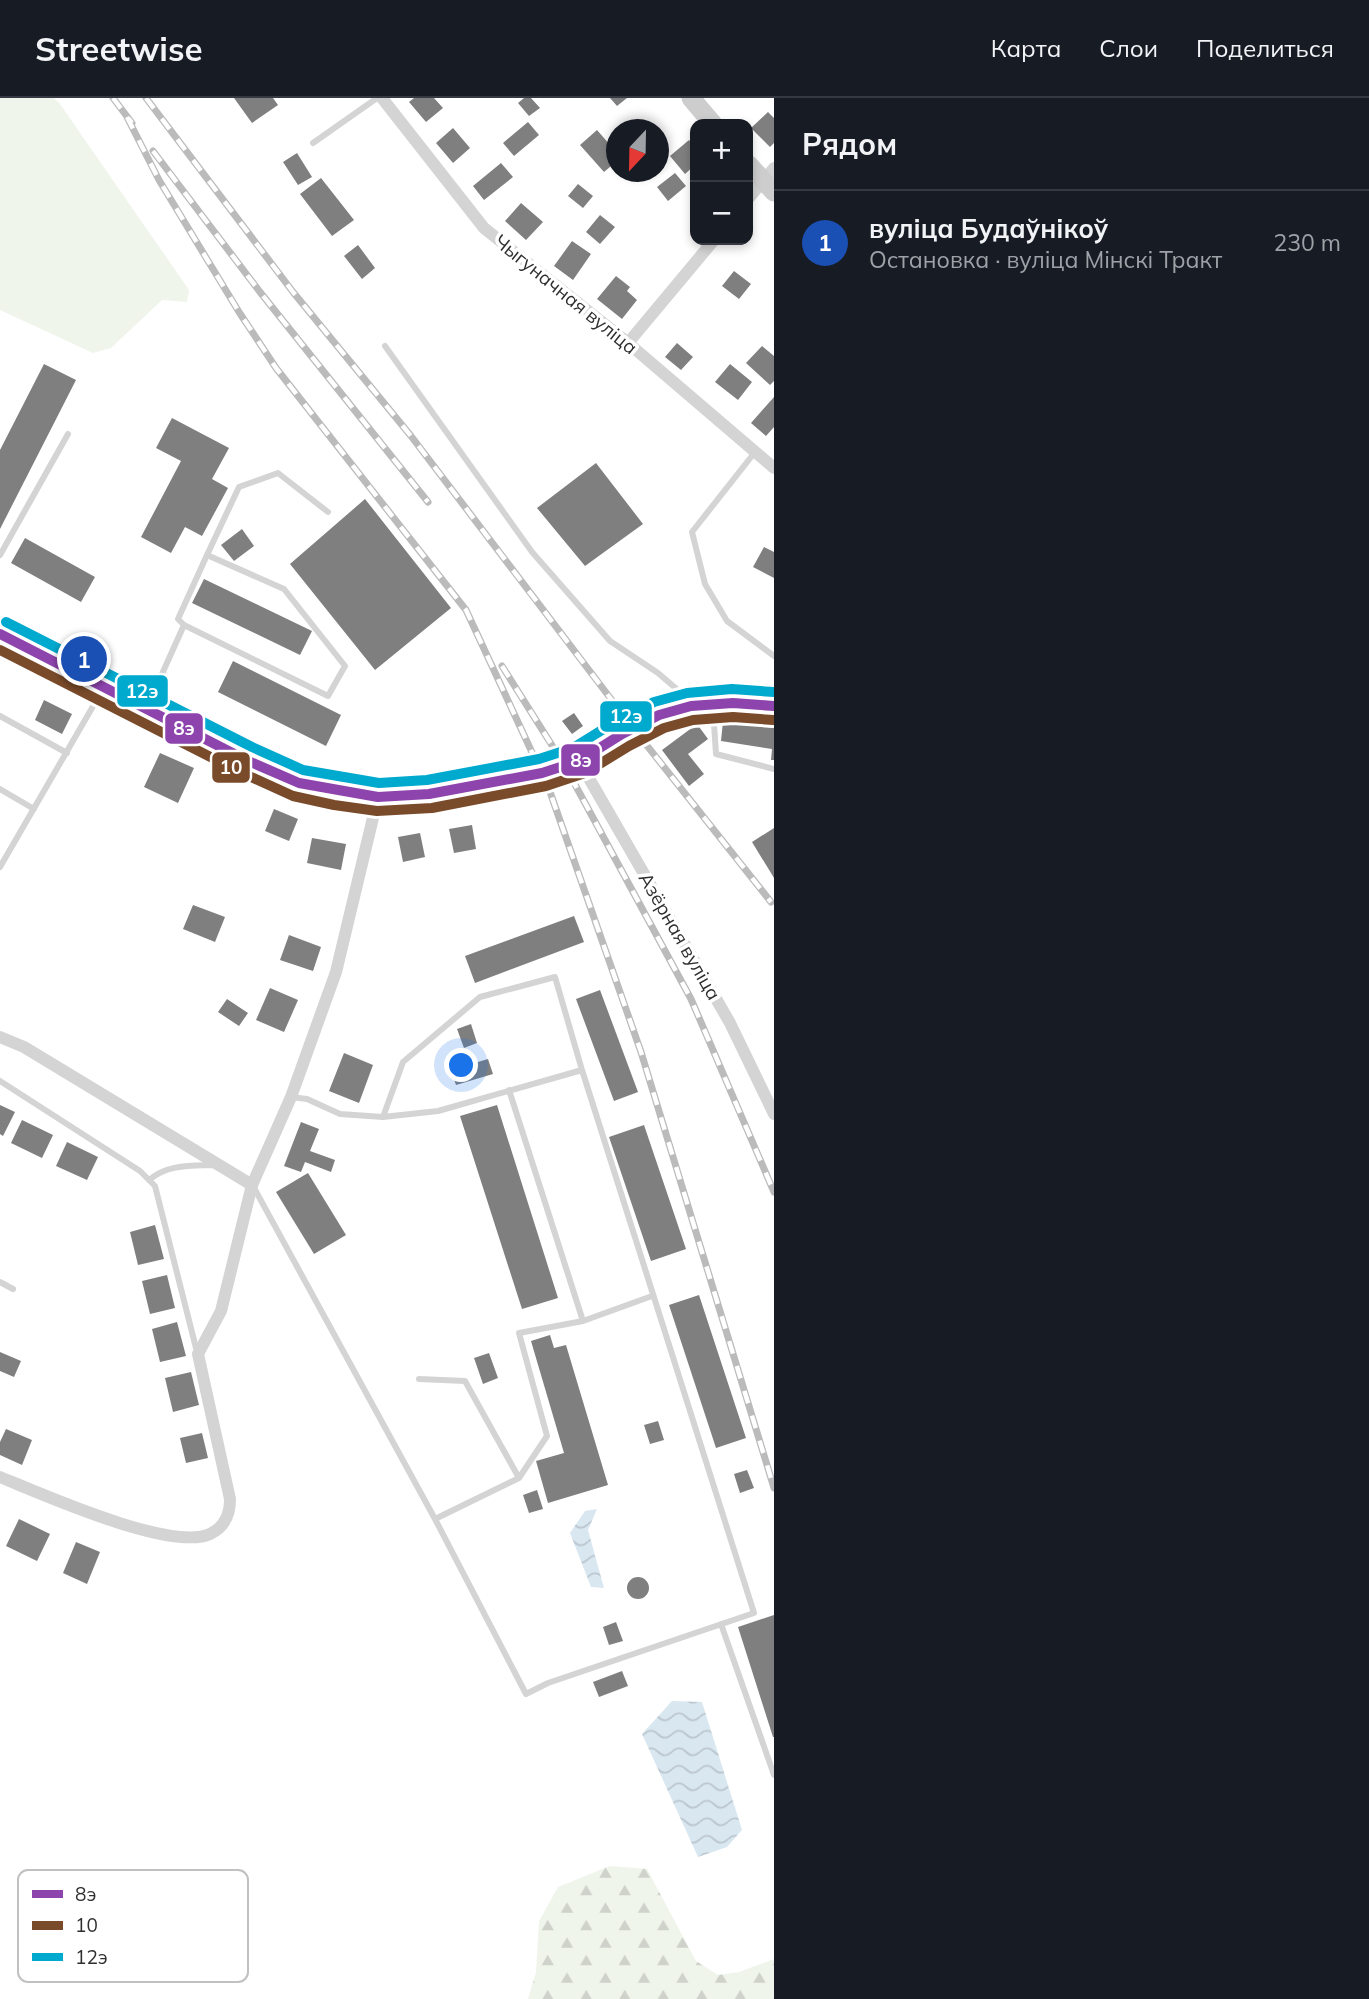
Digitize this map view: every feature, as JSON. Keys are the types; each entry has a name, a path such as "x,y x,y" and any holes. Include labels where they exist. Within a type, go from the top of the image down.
{"street":[{"name":"Чыгуначная вуліца","path":"380,98 484,228 628,343 774,468"},
{"path":"691,98 709,119"},
{"path":"753,168 770,180 753,195"},
{"path":"628,343 710,245"},
{"path":"0,634 246,760 299,783 378,797 429,794 542,773 579,761 659,715 691,706 733,703 774,706"},
{"name":"Азёрная вуліца","path":"579,761 730,1023 774,1114"},
{"path":"0,1477 155,1534 185,1538 210,1534 223,1524 230,1513 230,1499 198,1354 221,1311 252,1185 291,1097 335,972 378,797"},
{"path":"0,1037 24,1047 252,1185"}],"lane":[{"path":"313,143 380,98"},
{"path":"385,346 532,552 610,641 658,673 679,691 691,706"},
{"path":"0,555 68,434"},
{"path":"755,452 692,532 705,584 727,621 774,656"},
{"path":"207,555 284,589 345,666 328,696 184,625 178,619 207,555 239,487 278,473 328,512"},
{"path":"143,708 184,625"},
{"path":"0,867 104,687"},
{"path":"712,704 716,754 774,769"},
{"path":"0,716 67,753"},
{"path":"0,789 34,809"},
{"path":"252,1185 435,1519 526,1694 754,1613 652,1296 555,977 480,997 403,1062 383,1117"},
{"path":"291,1097 307,1100 340,1114 383,1117 438,1111 582,1070"},
{"path":"0,1081 139,1171 155,1186 198,1354"},
{"path":"509,1090 583,1321"},
{"path":"149,1180 159,1171 174,1167 220,1165"},
{"path":"0,1282 13,1289"},
{"path":"435,1519 519,1478 547,1436 519,1333 583,1321 652,1296"},
{"path":"419,1380 465,1381 519,1478"},
{"path":"721,1624 774,1775"}],"green space":[{"path":"0,98 54,98 60,104 189,290 187,302 162,300 111,348 93,353 0,310"},
{"path":"610,1866 647,1869 696,1961 718,1975 739,1972 774,1959 774,1999 528,1999 536,1972 539,1921 558,1887"}],"water":[{"path":"597,1509 588,1530 604,1588 591,1587 570,1533 585,1511"},
{"path":"672,1701 702,1702 742,1830 727,1847 698,1857 642,1734"}],"building":[{"path":"234,98 273,98 278,105 252,123"},
{"path":"414,98 434,98 443,108 426,122 409,102"},
{"path":"524,98 531,98 540,108 529,116 518,103"},
{"path":"610,98 627,98 617,106"},
{"path":"768,112 774,118 774,143 770,147 753,130 753,126"},
{"path":"528,122 539,135 514,156 503,143"},
{"path":"453,128 470,148 453,163 436,143"},
{"path":"597,130 606,140 606,170 604,172 580,145"},
{"path":"690,141 690,170 685,174 670,156"},
{"path":"297,153 312,177 298,185 283,162"},
{"path":"501,163 513,177 484,200 473,186"},
{"path":"675,173 686,186 668,201 657,187 663,182 669,182 669,178"},
{"path":"321,178 354,220 332,236 300,194"},
{"path":"578,184 593,196 583,208 568,196"},
{"path":"521,203 543,222 526,240 505,221"},
{"path":"600,215 615,227 600,244 586,232"},
{"path":"572,241 591,254 573,280 554,266"},
{"path":"358,245 375,268 362,279 344,256"},
{"path":"734,271 751,284 739,299 722,286"},
{"path":"616,276 630,287 627,291 637,300 622,319 597,299"},
{"path":"677,343 693,357 681,370 665,357"},
{"path":"762,346 774,356 774,381 770,385 746,363"},
{"path":"44,364 76,380 0,529 0,450"},
{"path":"730,364 752,382 738,400 715,382"},
{"path":"774,397 774,427 766,436 751,423"},
{"path":"172,418 229,448 212,479 228,488 202,536 185,527 171,553 141,537 181,461 156,448"},
{"path":"596,463 643,524 585,566 537,508"},
{"path":"365,499 451,608 375,670 290,564"},
{"path":"242,529 254,546 234,561 221,545"},
{"path":"25,538 95,577 81,602 11,563"},
{"path":"764,547 774,552 774,578 753,567"},
{"path":"204,579 312,631 300,655 192,603"},
{"path":"233,661 341,715 326,746 218,692"},
{"path":"44,700 72,714 62,734 35,720"},
{"path":"574,713 583,726 572,734 562,721"},
{"path":"723,721 774,728 774,760 771,760 772,749 721,741"},
{"path":"697,724 708,739 688,754 704,774 689,786 662,750"},
{"path":"160,753 194,768 178,803 144,787"},
{"path":"274,809 298,819 289,841 265,831"},
{"path":"472,825 476,849 454,853 449,829"},
{"path":"774,828 774,878 752,842"},
{"path":"420,833 425,857 403,862 398,837"},
{"path":"312,838 346,844 341,870 307,863"},
{"path":"193,905 225,917 215,942 183,929"},
{"path":"574,916 584,942 475,983 465,956"},
{"path":"289,935 321,947 313,971 280,960"},
{"path":"270,988 298,1000 284,1032 256,1020"},
{"path":"600,990 638,1092 614,1101 576,999"},
{"path":"227,999 248,1013 239,1026 218,1012"},
{"path":"471,1024 477,1043 464,1048 457,1029"},
{"path":"344,1053 373,1065 359,1103 329,1091"},
{"path":"488,1059 493,1074 456,1085 451,1070"},
{"path":"0,1105 15,1112 3,1136 0,1134"},
{"path":"497,1105 558,1298 522,1309 460,1116"},
{"path":"22,1120 53,1135 42,1158 11,1143"},
{"path":"301,1122 319,1129 310,1151 335,1160 331,1172 305,1162 301,1172 284,1166"},
{"path":"644,1125 686,1249 651,1261 609,1137"},
{"path":"67,1142 98,1157 87,1180 56,1166"},
{"path":"308,1173 346,1235 314,1254 276,1192"},
{"path":"155,1225 164,1259 138,1265 130,1232"},
{"path":"167,1275 175,1308 150,1314 142,1281"},
{"path":"699,1295 746,1438 716,1448 669,1305"},
{"path":"177,1322 186,1356 160,1362 152,1329"},
{"path":"550,1335 554,1348 566,1345 608,1485 548,1503 536,1461 564,1453 531,1341"},
{"path":"0,1352 21,1361 14,1377 0,1371"},
{"path":"489,1353 498,1378 483,1384 474,1358"},
{"path":"191,1372 199,1405 173,1412 165,1378"},
{"path":"658,1421 664,1440 650,1444 644,1425"},
{"path":"6,1429 32,1440 22,1465 0,1455 0,1442"},
{"path":"202,1433 208,1458 186,1463 180,1438"},
{"path":"747,1470 754,1488 740,1493 734,1474"},
{"path":"537,1490 543,1509 529,1513 523,1495"},
{"path":"19,1519 50,1534 37,1561 6,1546"},
{"path":"76,1542 100,1552 87,1584 63,1573"},
{"path":"634,1577 642,1577 649,1584 649,1592 642,1599 634,1599 627,1592 627,1584"},
{"path":"774,1615 774,1737 773,1737 738,1627"},
{"path":"616,1622 623,1641 609,1645 603,1627"},
{"path":"622,1671 628,1686 599,1697 593,1682"}],"railway":[{"path":"113,98 132,123"},
{"path":"146,98 293,292 411,436 633,728 771,902"},
{"path":"127,117 159,180 276,368 466,610 549,789 641,1052 774,1488"},
{"path":"153,151 260,292 428,502"},
{"path":"502,666 565,766 691,999 774,1192"}],"transit line":[{"name":"12э","path":"6,622 252,747 303,770 379,783 427,780 539,759 573,748 654,702 687,693 732,689 774,692"},
{"name":"8э","path":"0,634 246,760 299,783 378,797 429,794 542,773 579,761 659,715 691,706 733,703 774,706"},
{"name":"10","path":"0,650 240,772 293,796 377,811 432,808 546,786 585,773 664,728 693,720 733,717 773,720"}],"place":[{"name":"вуліца Будаўнікоў","path":"84,659"}]}
